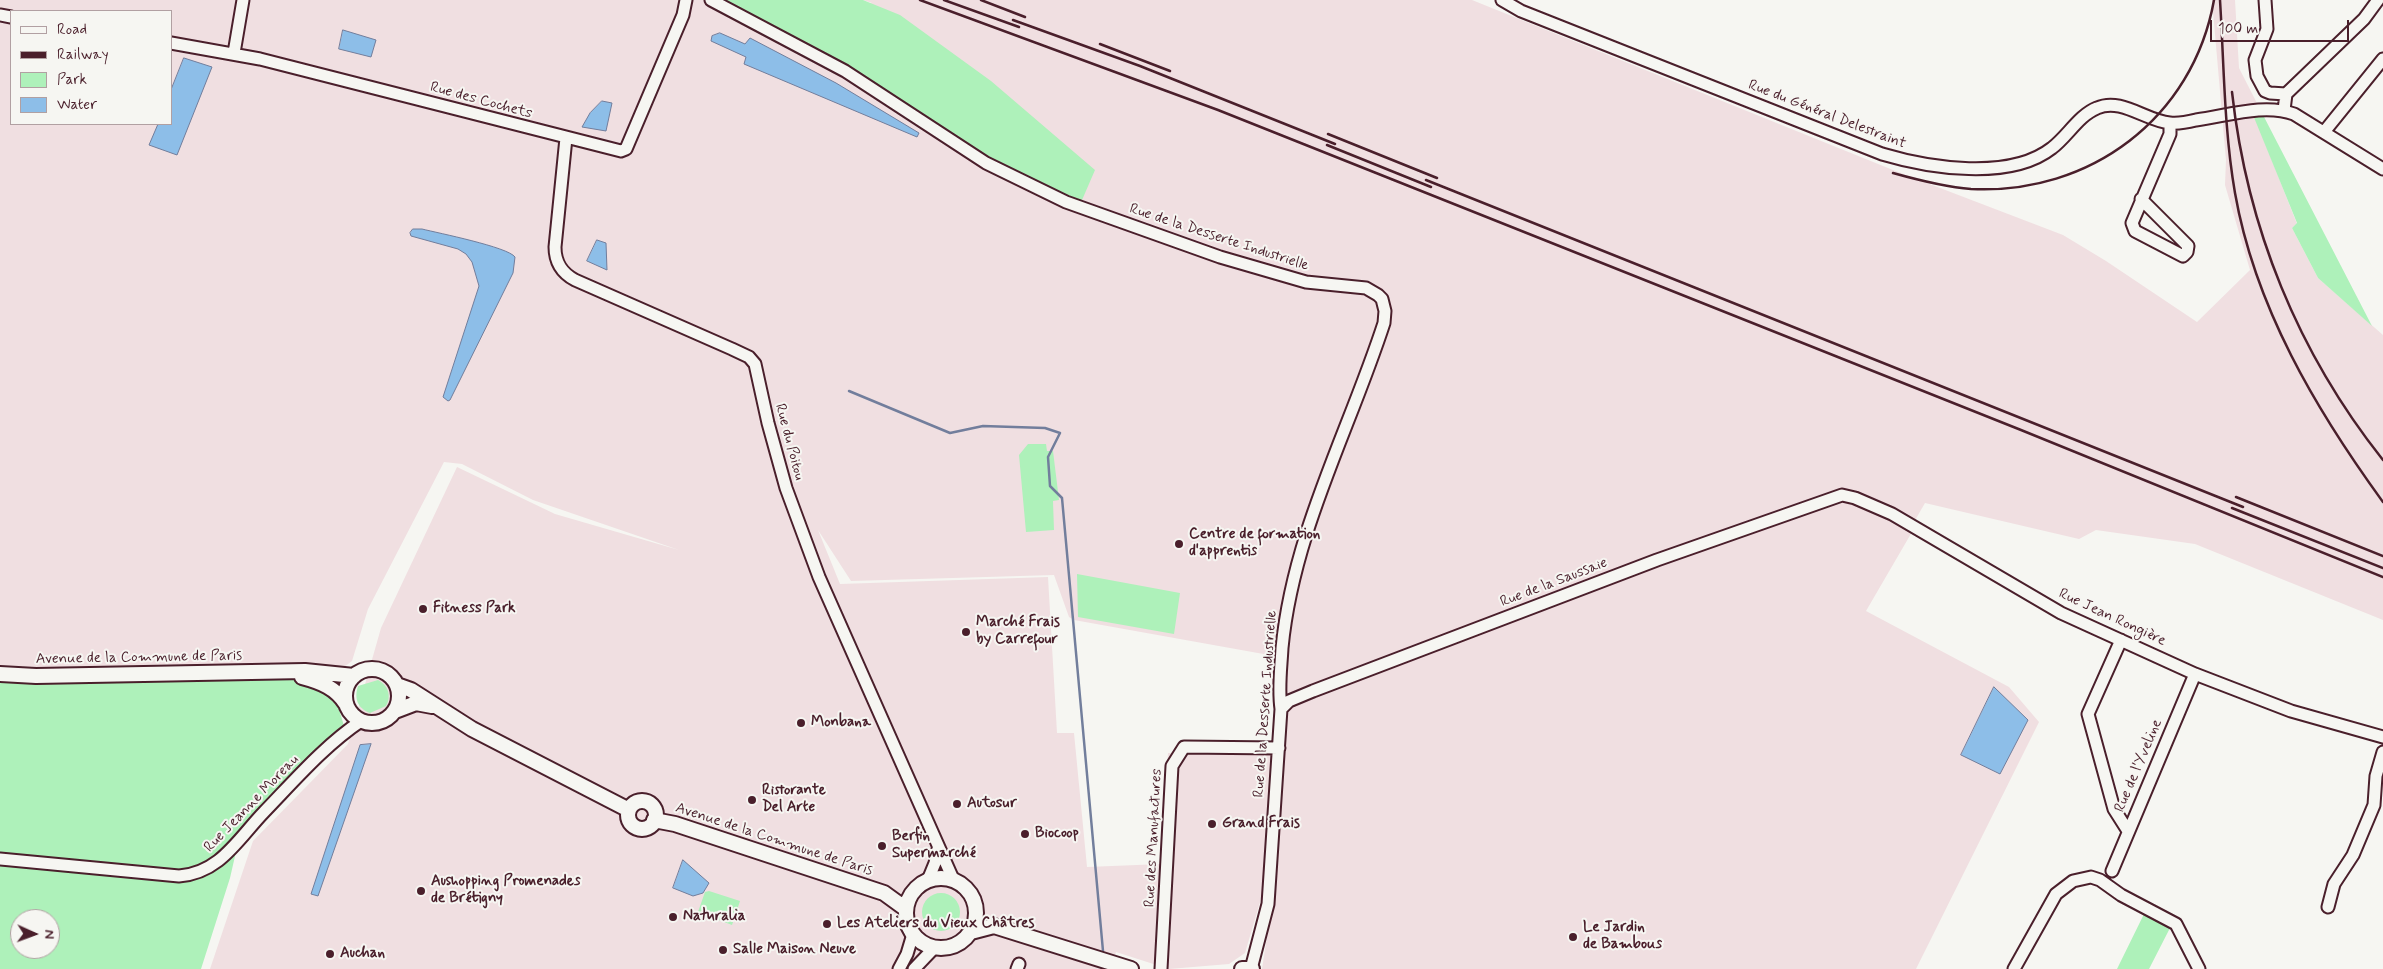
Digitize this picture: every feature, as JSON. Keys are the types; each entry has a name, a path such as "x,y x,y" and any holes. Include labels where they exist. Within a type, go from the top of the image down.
{"street":[{"path":"234,53 243,0"},
{"name":"Rue des Cochets","path":"172,43 234,53 621,151 626,149 683,15 686,0"},
{"name":"Rue de la Desserte Industrielle","path":"711,0 845,71 986,163 1066,202 1220,257 1306,282 1356,286 1366,288 1378,295 1385,308 1384,323 1323,482 1288,598 1279,683 1281,708 1268,904 1251,969"},
{"name":"Rue du Général Delestraint","path":"1502,0 1521,11 1882,154 1922,165 1962,169 1996,167 2025,162 2051,149 2082,118 2098,107 2119,106 2170,124 2257,110 2284,110"},
{"path":"2265,0 2266,29 2255,60 2257,76 2264,91 2286,94"},
{"path":"2378,0 2364,19 2286,94 2284,110 2324,132 2383,169"},
{"path":"2324,132 2383,59"},
{"path":"2141,199 2188,246 2183,256 2135,231 2132,223 2141,199 2170,134 2170,124"},
{"name":"Rue du Poitou","path":"566,138 555,247 558,265 563,272 575,280 732,349 749,357 755,364 776,456 819,577 953,879"},
{"name":"Rue de la Saussaie","path":"1281,708 1289,701 1313,691 1583,588 1842,495"},
{"name":"Rue Jean Rongière","path":"1842,495 1855,498 1892,514 2061,613 2195,674 2291,711 2383,738"},
{"path":"2121,640 2088,714 2114,809 2128,832"},
{"path":"435,707 416,704 395,711 384,721 369,723 355,717 346,704 346,689 354,676 361,672 378,670 386,673 397,685 411,690 472,729 629,810"},
{"name":"Avenue de la Commune de Paris","path":"279,672 330,687 339,693 346,704"},
{"name":"Avenue de la Commune de Paris","path":"0,674 36,676 306,672 354,676"},
{"name":"Rue de l'Yveline","path":"2112,870 2195,674"},
{"path":"395,711 399,698 397,685"},
{"name":"Rue Jeanne Moreau","path":"0,859 166,875 186,875 206,869 222,860 262,814 328,748 361,721"},
{"name":"Rue des Manufactures","path":"1161,969 1172,766 1176,757 1184,747 1279,748"},
{"path":"2328,907 2334,884 2352,855 2374,805 2376,776 2383,752"},
{"path":"639,802 649,804 656,814 654,820 647,828 637,828 629,821 629,810 639,802"},
{"name":"Avenue de la Commune de Paris","path":"654,820 675,824 884,892 912,893"},
{"path":"928,880 940,878 953,879 969,891 976,910 976,921 971,932 961,942 948,947 926,945 913,934 906,918 906,910 912,893 928,880 935,863 938,848"},
{"path":"2014,969 2056,894 2073,881 2086,877 2096,878 2105,885 2176,924 2198,969"},
{"name":"Avenue de la Commune de Paris","path":"884,892 906,910"},
{"path":"976,910 994,926 1131,969"},
{"path":"971,932 994,926"},
{"path":"899,969 908,954 913,934"},
{"path":"914,969 935,947"},
{"path":"1242,969 1251,969"}],"shaded area":[{"path":"0,0 709,0 872,3 863,0 1472,0 1893,170 2063,235 2106,261 2197,322 2250,270 2225,185 2226,160 2212,0 2235,0 2239,68 2262,113 2254,115 2297,224 2292,228 2318,278 2383,335 2383,620 2195,544 2096,530 2079,539 1925,503 1914,522 1912,532 1866,611 2009,687 2039,722 1916,969 1262,969 1278,864 1282,770 1269,655 1074,620 1069,617 1054,575 851,581 818,530 840,584 1048,577 1057,733 1074,733 1087,867 1162,864 1168,753 1271,755 1263,892 1245,953 1229,964 1169,969 1116,952 1111,969 210,969 253,841 348,744 381,628 457,467 555,514 679,550 533,500 462,464 444,462 368,609 352,661 344,667 300,662 279,672 0,674"}],"green space":[{"path":"709,0 863,0 900,15 991,81 1095,170 1079,207 986,164 844,72"},
{"path":"2262,113 2372,326 2318,278 2292,228 2297,223 2253,115"},
{"path":"1028,444 1046,444 1047,451 1053,451 1059,500 1053,501 1054,530 1026,532 1019,455"},
{"path":"1077,574 1180,593 1174,634 1078,617"},
{"path":"279,674 305,680 334,692 344,726 241,830 230,878 201,969 0,969 0,675"},
{"path":"378,680 387,688 389,698 386,706 370,713 359,705 357,690 358,686"},
{"path":"709,891 740,901 732,925 698,912 705,892"},
{"path":"941,893 954,899 960,912 954,925 941,931 928,925 922,912 928,899"},
{"path":"2144,914 2170,928 2149,969 2117,969"}],"water":[{"path":"343,30 376,40 371,57 339,49"},
{"path":"720,33 745,44 750,38 836,83 919,133 917,137 744,64 746,57 711,41 712,36"},
{"path":"184,58 212,67 177,155 149,145 158,125 172,125 172,88"},
{"path":"602,101 612,103 606,131 582,127 590,113"},
{"path":"413,229 422,229 487,245 510,253 515,257 513,273 448,401 443,397 479,286 472,262 466,254 458,249 411,236 410,233"},
{"path":"597,240 606,243 607,270 587,261"},
{"path":"1994,687 2028,720 2000,774 1961,755"},
{"path":"371,744 318,896 311,894 360,745"},
{"path":"683,860 709,883 703,893 693,896 673,888"}],"waterway":[{"path":"849,391 950,433 983,426 1045,428 1060,433 1048,457 1050,486 1062,498 1103,951"}],"railway":[{"path":"920,0 1218,110 2021,430 2383,577"},
{"path":"944,0 1019,27"},
{"path":"981,0 1025,17"},
{"path":"1893,173 1931,183 1961,188 2015,187 2056,179 2095,163 2129,141 2159,113 2184,80 2202,42 2214,0"},
{"path":"2220,0 2226,121 2231,169 2244,235 2257,276 2291,356 2312,394 2334,431 2383,502"},
{"path":"1013,20 1140,66 1335,144"},
{"path":"1100,44 1170,71"},
{"path":"2232,92 2239,142 2250,192 2264,240 2281,287 2302,332 2326,376 2353,419 2383,460"},
{"path":"1328,134 1437,178"},
{"path":"1327,145 1431,187"},
{"path":"1426,180 2243,507"},
{"path":"2236,497 2383,556"},
{"path":"2232,508 2383,568"}],"place":[{"name":"Centre de formation d'apprentis","path":"1179,544"},
{"name":"Fitness Park","path":"423,609"},
{"name":"Marché Frais by Carrefour","path":"966,632"},
{"name":"Monbana","path":"801,723"},
{"name":"Ristorante Del Arte","path":"752,800"},
{"name":"Autosur","path":"957,804"},
{"name":"Grand Frais","path":"1212,824"},
{"name":"Biocoop","path":"1025,834"},
{"name":"Berfin Supermarché","path":"882,846"},
{"name":"Aushopping Promenades de Brétigny","path":"421,891"},
{"name":"Naturalia","path":"673,917"},
{"name":"Les Ateliers du Vieux Châtres","path":"827,924"},
{"name":"Le Jardin de Bambous","path":"1573,937"},
{"name":"Salle Maison Neuve","path":"723,950"},
{"name":"Auchan","path":"330,954"}]}
